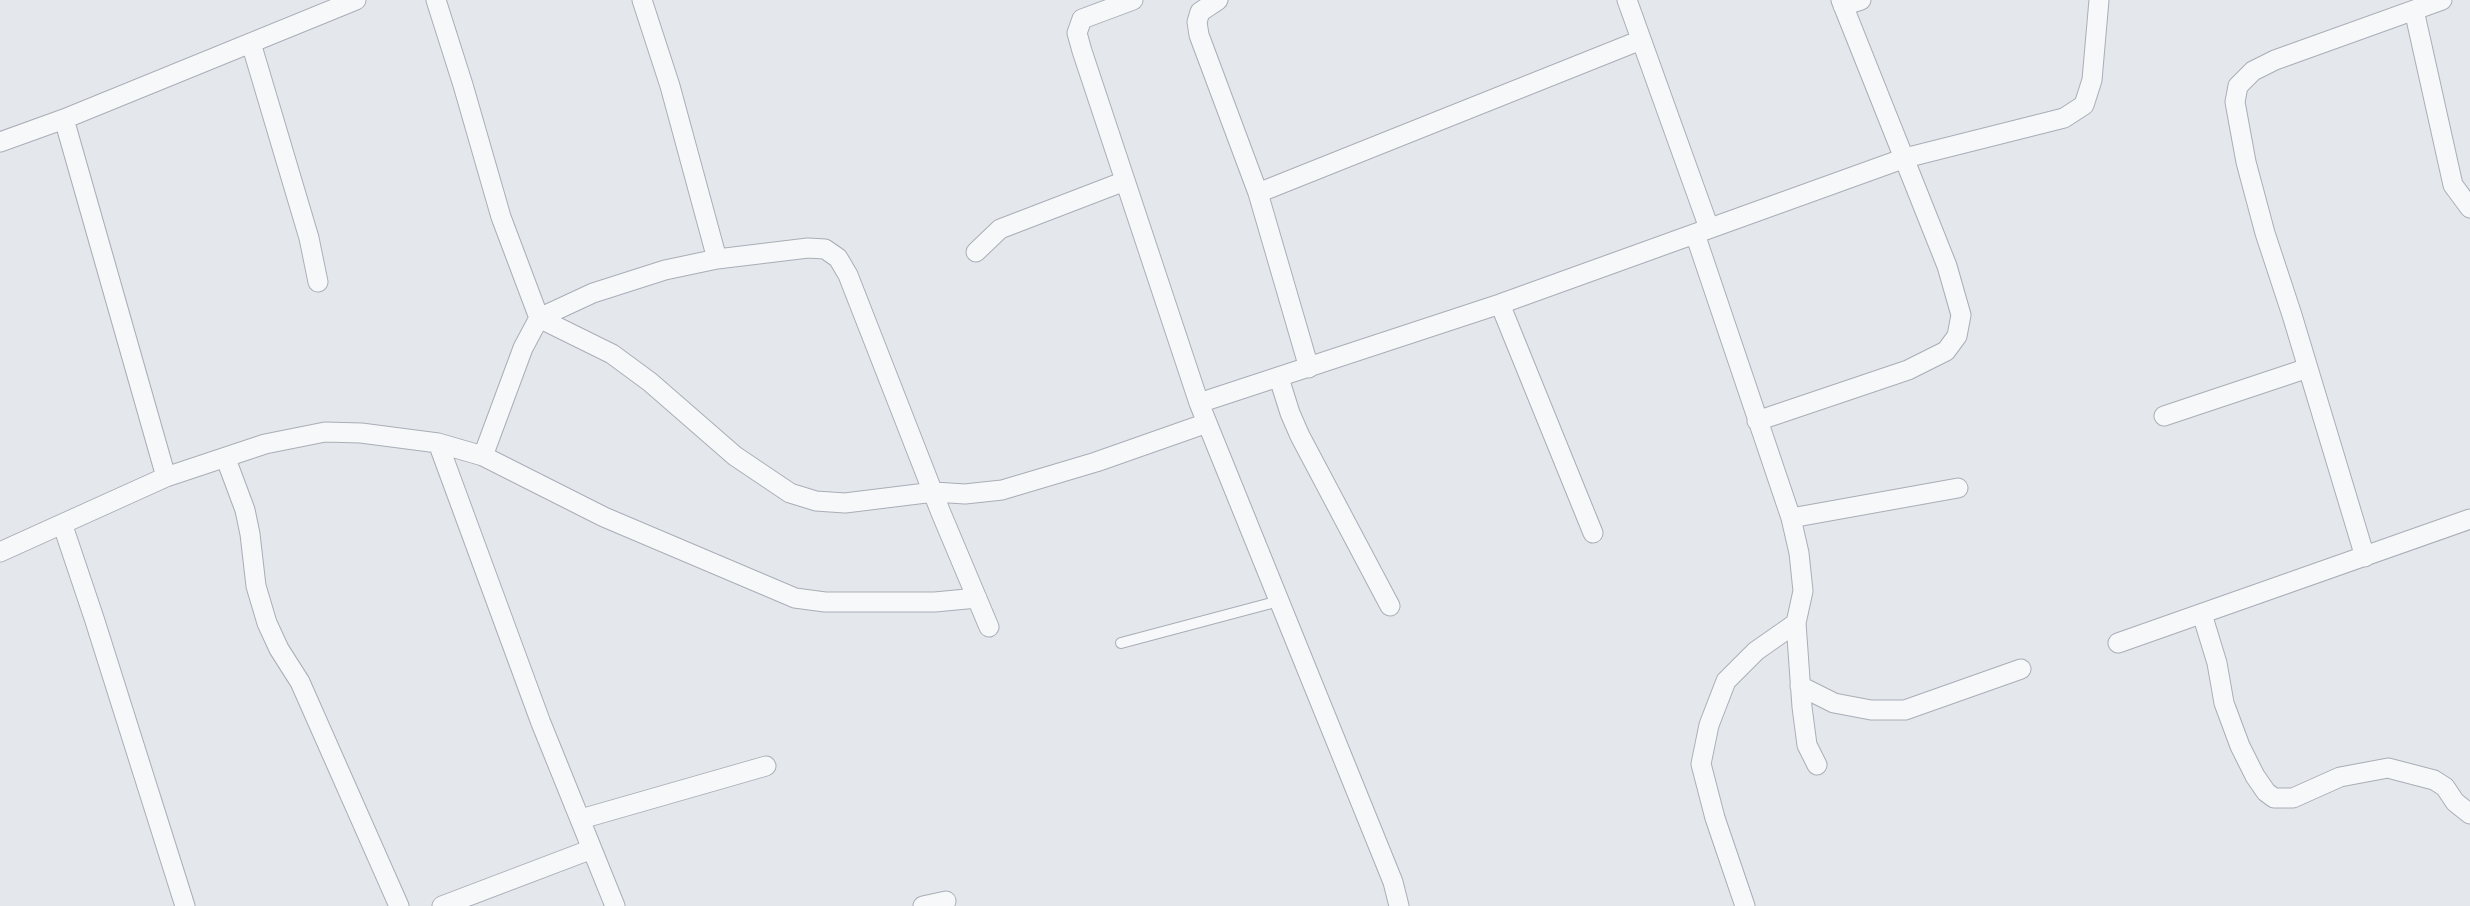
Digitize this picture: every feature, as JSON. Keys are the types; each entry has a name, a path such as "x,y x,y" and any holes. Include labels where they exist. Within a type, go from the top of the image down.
{"street":[{"path":"0,142 64,119 356,0"},
{"path":"436,0 463,84 501,217 538,318 612,354 650,382 735,456 790,493 816,501 845,503 934,492 965,494 1002,490 1089,464 1207,423"},
{"path":"642,0 670,86 717,259"},
{"path":"1133,0 1082,19 1077,33 1199,403 1390,874 1399,906"},
{"path":"1218,0 1200,12 1196,22 1199,35 1258,193 1309,368"},
{"path":"1627,0 1702,231 1757,420 1791,518 1799,554 1803,591 1796,623 1800,686 1807,745 1817,765"},
{"path":"1199,403 1279,378 1500,304 1905,158 2064,118 2084,105 2092,80 2099,0"},
{"path":"2365,557 2308,368 2265,233 2246,162 2235,102 2238,86 2253,71 2275,60 2387,18 2442,0"},
{"path":"1757,420 1908,370 1946,351 1957,336 1962,315 1947,266 1905,158 1848,2"},
{"path":"2414,10 2453,185 2470,208"},
{"path":"1258,193 1641,40"},
{"path":"250,43 309,238 318,282"},
{"path":"64,119 166,477"},
{"path":"976,252 1000,229 1125,181"},
{"path":"483,456 523,348 538,318 593,293 665,270 717,259 808,248 825,249 838,258 848,275 989,627"},
{"path":"1500,304 1593,533"},
{"path":"2164,416 2308,368"},
{"path":"1279,378 1290,413 1300,436 1390,606"},
{"path":"0,552 62,526 166,477 265,444 325,432 361,433 438,443 483,456 604,517 795,598 825,602 935,602 977,598"},
{"path":"438,443 541,723 615,906"},
{"path":"226,458 245,510 250,534 256,586 267,623 290,668 300,682 399,906"},
{"path":"1791,518 1958,488"},
{"path":"2118,643 2470,519"},
{"path":"62,526 94,618 185,906"},
{"path":"2202,614 2217,663 2224,703 2240,746 2254,776 2266,792 2274,798 2293,798 2340,777 2388,768 2434,780 2445,788 2455,802 2470,814"},
{"path":"1745,906 1715,818 1701,764 1709,725 1726,681 1756,651 1796,623"},
{"path":"1800,686 1834,703 1871,710 1904,710 2021,668"},
{"path":"581,819 766,766"},
{"path":"442,906 592,849"},
{"path":"923,906 946,902"}],"lane":[{"path":"1121,643 1280,601"}]}
